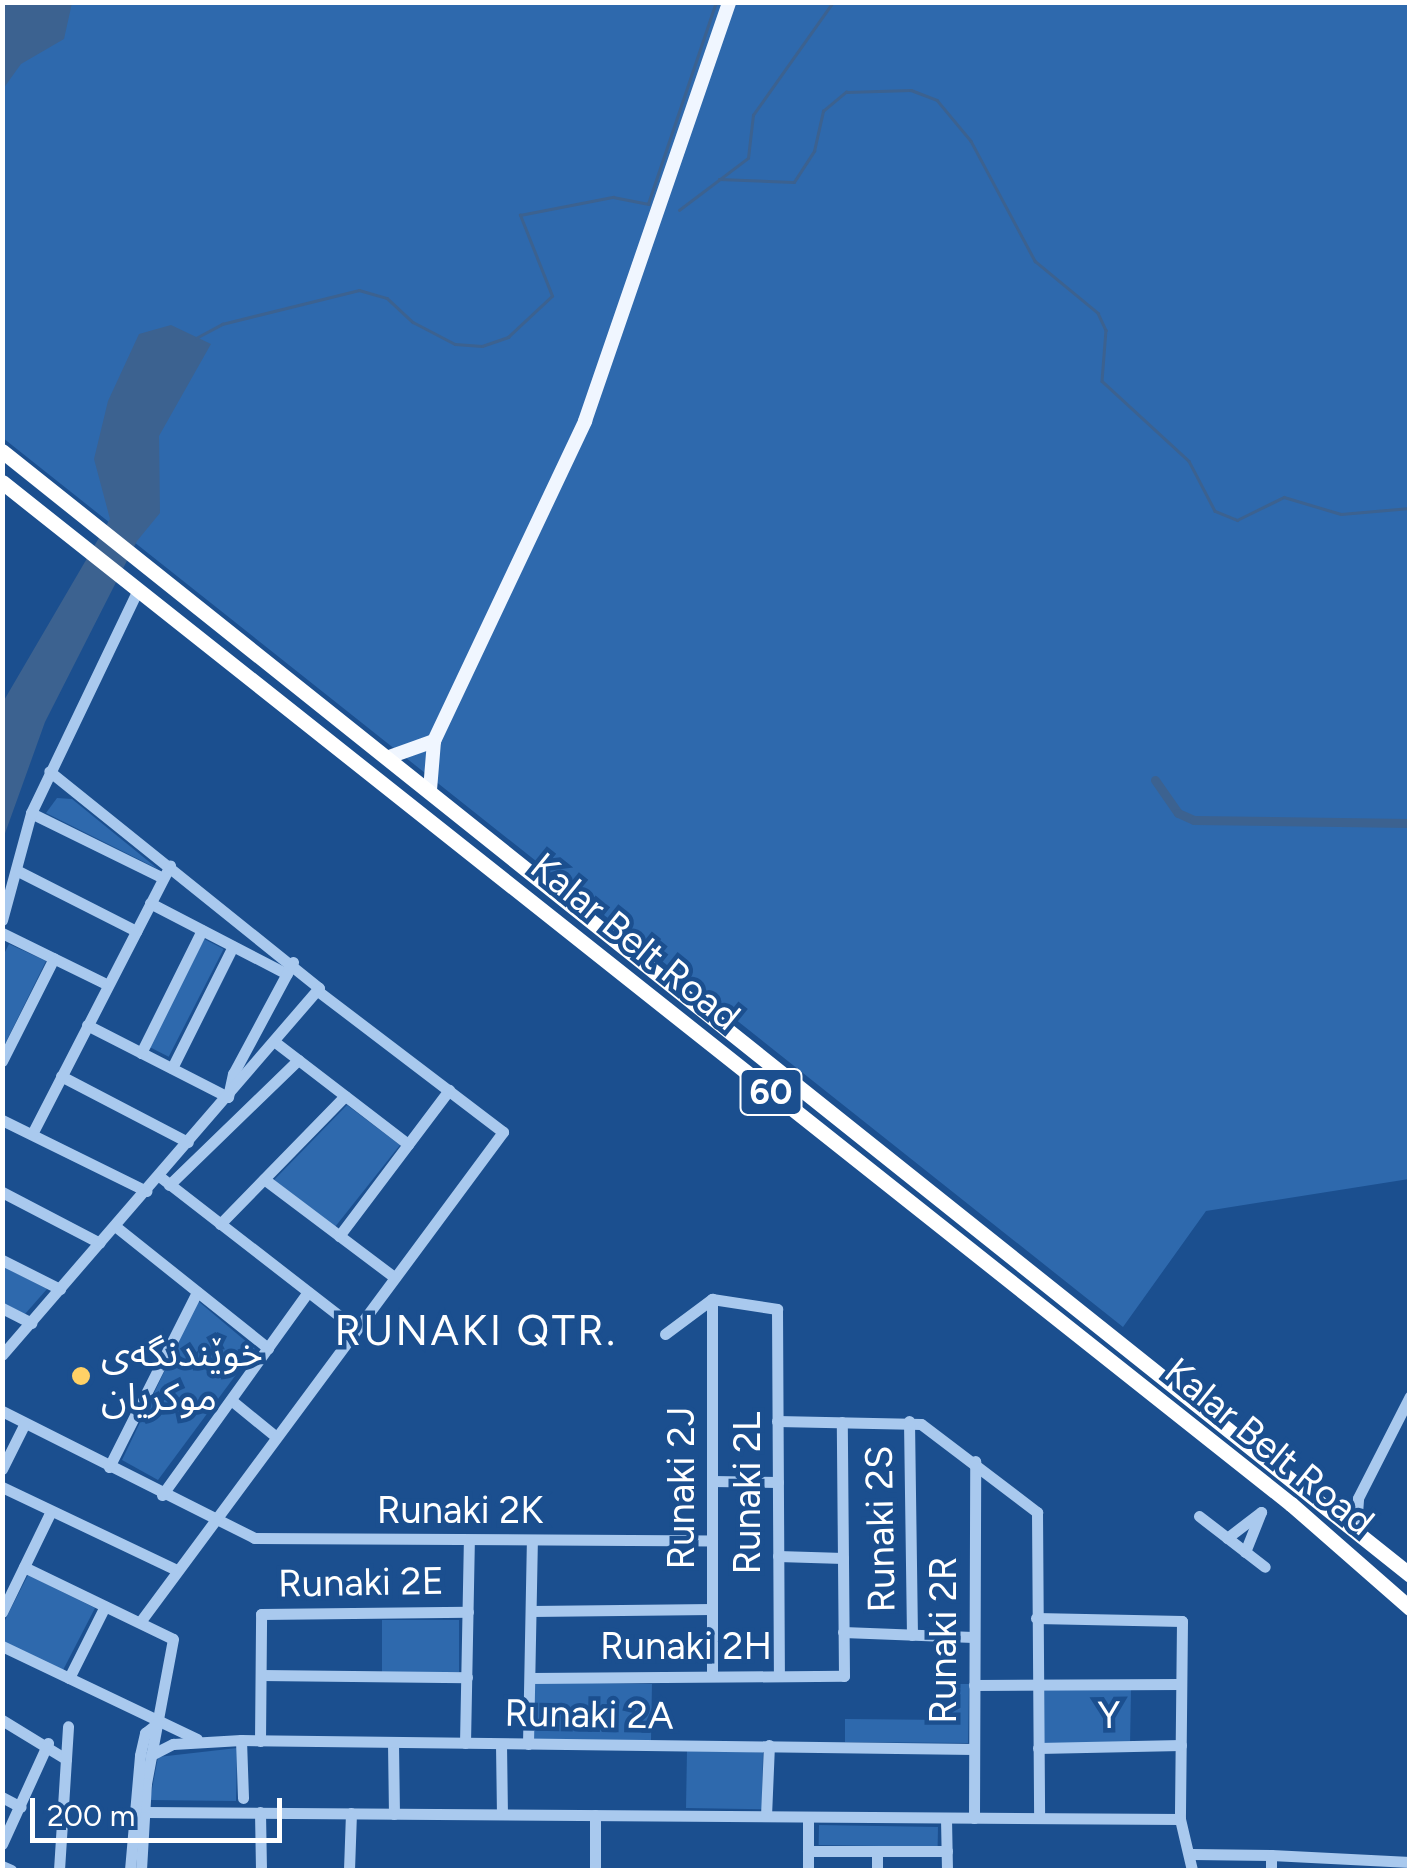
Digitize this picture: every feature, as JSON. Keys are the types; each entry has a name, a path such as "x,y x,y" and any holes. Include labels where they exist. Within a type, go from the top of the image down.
{"highway":[{"name":"Kalar Belt Road","path":"2,451 1356,1528 1410,1575"},
{"name":"Kalar Belt Road","path":"2,482 1377,1576 1410,1608"},
{"path":"754,1079 758,1066 769,1060"},
{"path":"1377,1576 1393,1576 1394,1561"}],"main road":[{"path":"430,790 434,742 570,458 729,2"},
{"path":"389,757 434,742"}],"street":[{"path":"2,920 31,813 133,586"},
{"path":"49,771 170,865 290,968"},
{"path":"31,813 163,878"},
{"path":"32,1134 170,865"},
{"path":"16,870 136,931"},
{"path":"150,903 233,946 317,981 318,991 188,1142 164,1181"},
{"path":"141,1052 202,930"},
{"path":"2,933 108,984"},
{"path":"172,1068 233,946"},
{"path":"2,1061 54,958"},
{"path":"228,1097 233,1074 290,968"},
{"path":"140,1622 503,1132 318,991"},
{"path":"87,1025 228,1097"},
{"path":"275,1042 408,1144"},
{"path":"2,1355 146,1191 164,1181 298,1060"},
{"path":"61,1076 188,1142"},
{"path":"338,1236 449,1090"},
{"path":"220,1224 345,1096"},
{"path":"2,1120 146,1191"},
{"path":"264,1179 394,1277"},
{"path":"164,1181 356,1329"},
{"path":"2,1192 100,1243"},
{"path":"115,1226 268,1348"},
{"path":"2,1260 60,1290"},
{"path":"109,1467 196,1292"},
{"path":"162,1495 308,1292"},
{"path":"665,1334 712,1299"},
{"name":"Runaki 2L","path":"712,1299 776,1309 778,1676"},
{"name":"Runaki 2J","path":"712,1299 712,1676"},
{"path":"2,1308 31,1323"},
{"path":"1356,1528 1358,1498 1410,1396"},
{"path":"231,1400 275,1436"},
{"name":"Runaki 2K","path":"2,1411 162,1495 254,1538 470,1542 712,1540"},
{"path":"777,1421 909,1421 975,1462 1038,1512 1040,1818"},
{"name":"Runaki 2S","path":"909,1421 912,1635"},
{"path":"842,1422 843,1632 973,1637"},
{"path":"2,1469 25,1423"},
{"name":"Runaki 2R","path":"974,1818 975,1462"},
{"path":"712,1481 778,1482"},
{"path":"2,1487 175,1570"},
{"path":"1329,1507 1358,1498"},
{"path":"2,1612 51,1510"},
{"path":"1227,1538 1261,1512 1245,1552"},
{"path":"1199,1516 1264,1567"},
{"path":"528,1744 532,1541"},
{"path":"466,1743 470,1542"},
{"path":"778,1556 843,1558"},
{"path":"24,1568 173,1639 151,1755 141,1870"},
{"path":"69,1678 105,1606"},
{"path":"531,1611 712,1609"},
{"name":"Runaki 2E","path":"260,1675 260,1620 266,1611 468,1612"},
{"path":"1036,1618 1182,1621 1180,1819 1192,1854 1192,1870"},
{"name":"Runaki 2H","path":"530,1678 844,1676 843,1632"},
{"path":"2,1646 203,1741"},
{"path":"260,1741 260,1675 466,1677"},
{"path":"974,1685 1182,1684"},
{"path":"2,1720 48,1743 66,1759"},
{"path":"130,1870 140,1755 148,1729 158,1722"},
{"path":"59,1870 68,1726"},
{"path":"241,1740 242,1798"},
{"path":"151,1755 203,1741"},
{"name":"Runaki 2A","path":"203,1741 974,1748"},
{"path":"393,1742 394,1814"},
{"path":"2,1844 48,1743"},
{"path":"500,1744 502,1814"},
{"path":"766,1816 769,1745"},
{"name":"Y","path":"1038,1748 1181,1745"},
{"path":"2,1797 21,1807"},
{"path":"145,1812 1180,1819"},
{"path":"260,1812 261,1870"},
{"path":"349,1870 350,1813"},
{"path":"595,1815 595,1870"},
{"path":"808,1817 808,1870"},
{"path":"946,1818 947,1870"},
{"path":"877,1851 877,1870"},
{"path":"808,1852 947,1851"},
{"path":"1192,1854 1272,1855 1395,1866 1410,1862"},
{"path":"1271,1870 1272,1855"},
{"path":"2,1866 11,1870"}],"shaded area":[{"path":"3,2 72,3 64,39 21,64 3,89"},
{"path":"2,3 1409,3 1409,1179 1206,1211 1123,1327 3,438"},
{"path":"171,325 211,344 159,436 160,513 137,541 45,722 3,839 3,702 110,519 94,459 108,401 139,334"},
{"path":"57,798 72,799 158,869 46,813"},
{"path":"204,939 224,949 169,1057 149,1047"},
{"path":"9,944 46,961 3,1048 3,956"},
{"path":"347,1105 400,1145 335,1227 274,1180"},
{"path":"2,1266 47,1289 25,1314 3,1303"},
{"path":"198,1301 255,1349 158,1480 122,1460"},
{"path":"28,1575 95,1608 62,1672 3,1645 2,1626"},
{"path":"382,1620 459,1620 459,1672 382,1672"},
{"path":"534,1682 652,1684 651,1741 533,1739"},
{"path":"949,1684 969,1684 968,1743 845,1742 845,1719 949,1720"},
{"path":"1041,1688 1131,1690 1130,1745 1040,1743"},
{"path":"237,1748 236,1801 150,1800 158,1757"},
{"path":"687,1751 763,1752 762,1809 686,1808"},
{"path":"819,1825 938,1827 938,1847 819,1845"}],"waterway":[{"path":"196,338 222,324 359,290 387,298 413,322 455,344 482,346 508,337 552,296 520,215 613,197 648,204 716,2"},
{"path":"679,210 748,158 753,115 833,2"},
{"path":"719,179 794,182 814,151 823,111 846,92 911,90 937,100 971,141 1035,261 1098,313 1106,330 1102,381 1189,461 1215,511 1237,520 1284,497 1341,514 1410,508"},
{"path":"1155,780 1178,813 1194,820 1410,823"}],"place":[{"name":"خوێندنگەی موکریان","path":"81,1376"}],"district":[{"name":"RUNAKI QTR.","path":"476,1331"}]}
